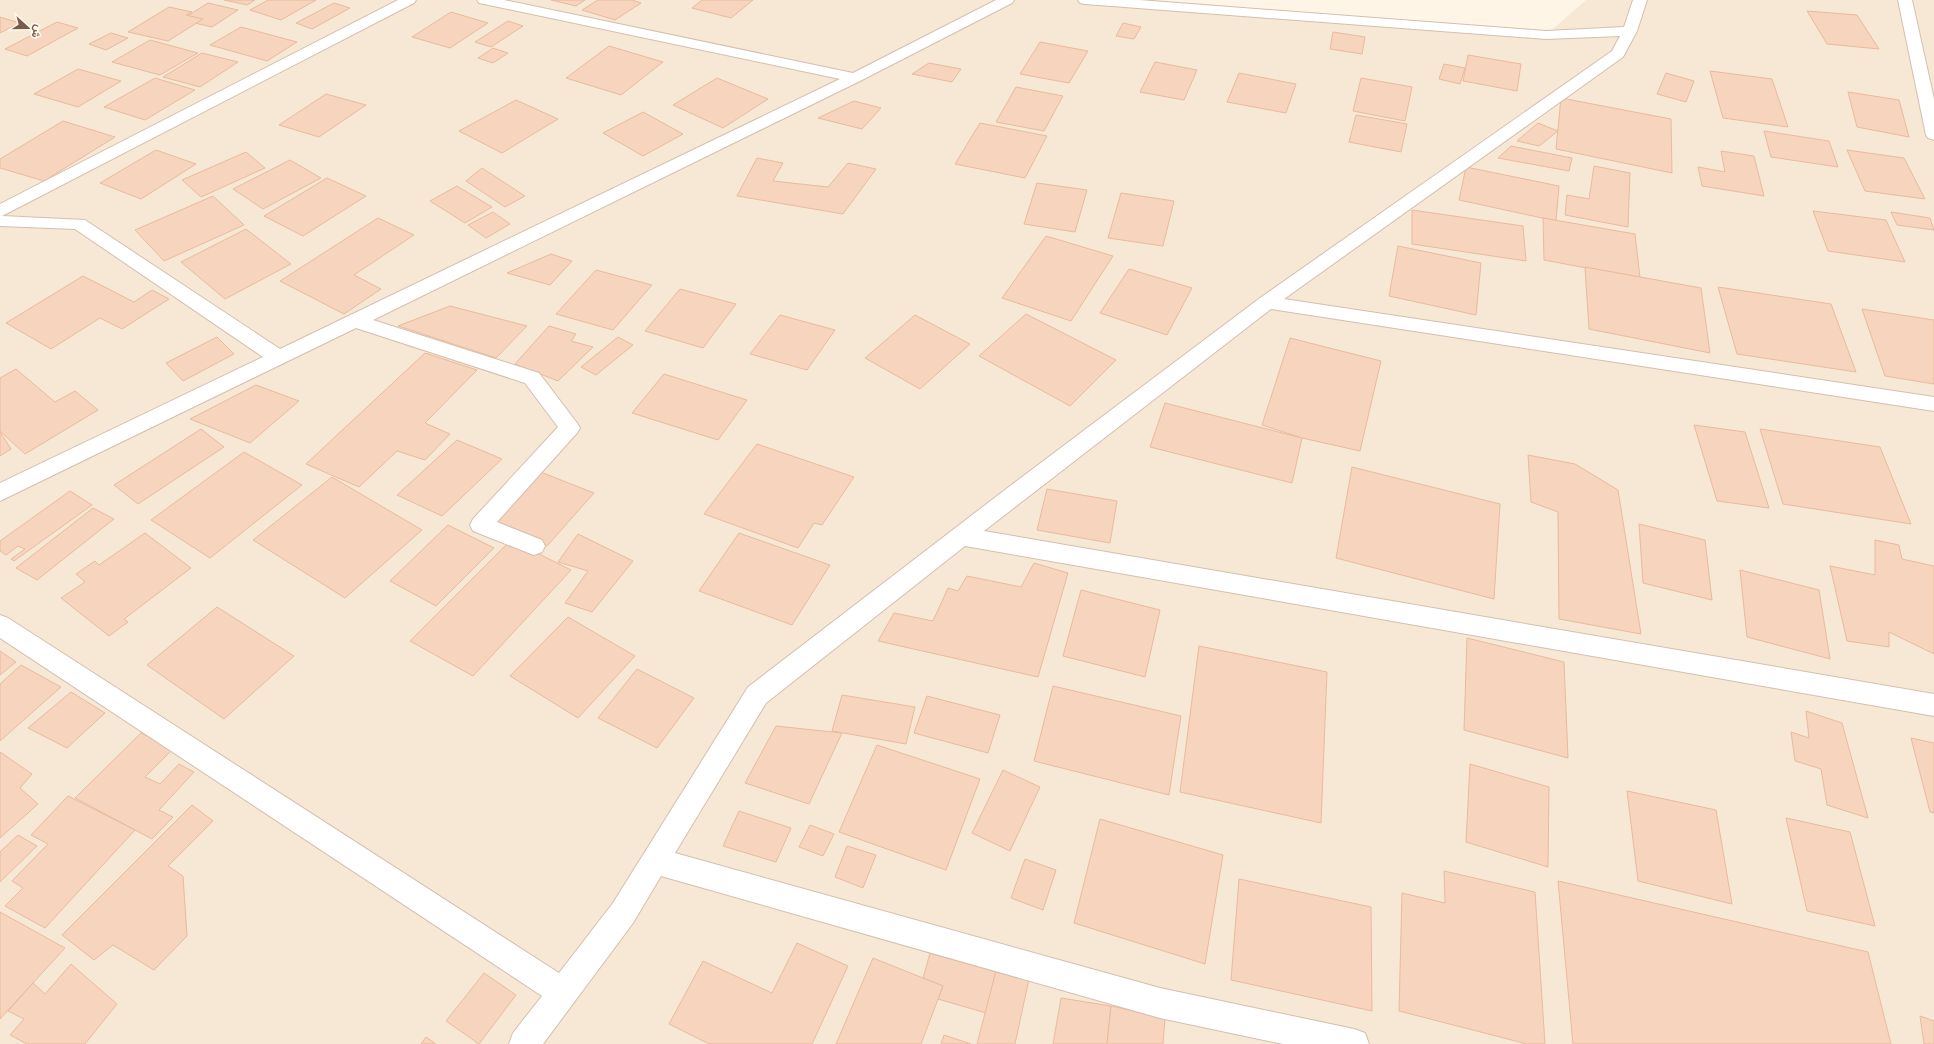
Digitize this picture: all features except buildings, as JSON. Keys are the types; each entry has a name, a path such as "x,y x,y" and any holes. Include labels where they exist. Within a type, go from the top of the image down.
{"street":[{"path":"0,211 409,0"},
{"path":"484,0 855,78"},
{"path":"0,493 855,78 1007,0"},
{"path":"1085,0 1546,35 1630,31"},
{"path":"1201,9 1260,0"},
{"path":"524,1044 623,913 756,695 1267,302 1618,54 1630,31 1640,0"},
{"path":"1905,0 1934,135"},
{"path":"0,221 80,224 279,358"},
{"path":"1267,302 1934,404"},
{"path":"354,321 532,378 570,428 482,525 534,546"},
{"path":"961,536 1319,597 1934,706"},
{"path":"0,625 563,993"},
{"path":"655,861 1160,1003 1354,1044"}],"shaded area":[{"path":"0,0 1153,0 1201,9 1546,35 1586,0 1934,0 1934,1044 0,1044"}]}
